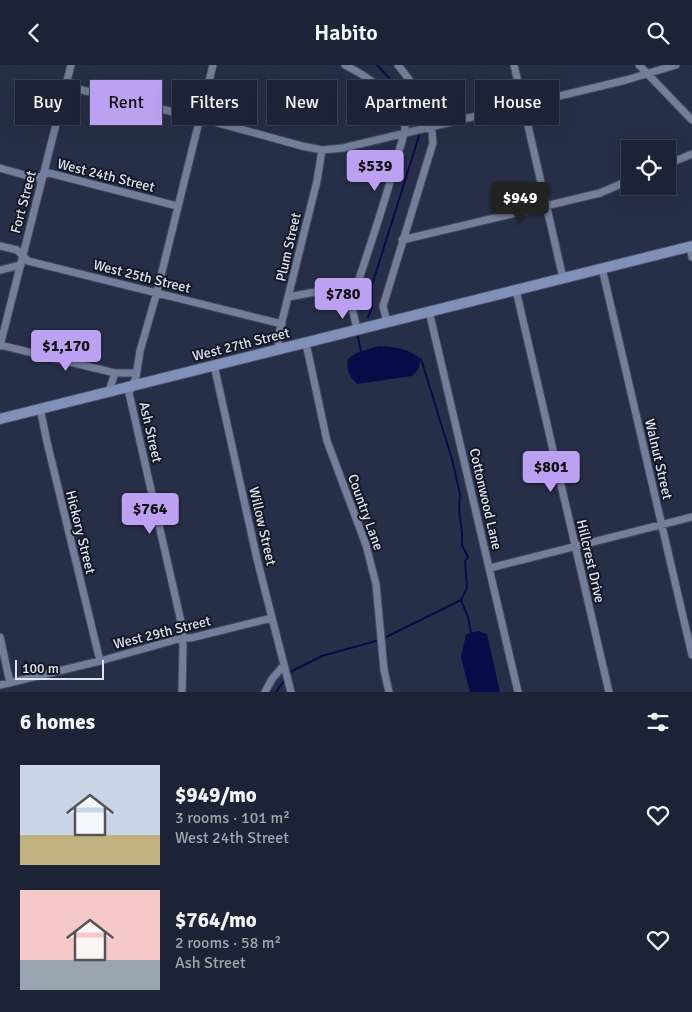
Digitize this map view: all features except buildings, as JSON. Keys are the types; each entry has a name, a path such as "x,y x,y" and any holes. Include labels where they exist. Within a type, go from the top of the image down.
{"main road":[{"name":"West 27th Street","path":"0,419 691,246"}],"street":[{"name":"Fort Street","path":"67,80 71,65"},
{"name":"Ash Street","path":"209,80 213,65"},
{"path":"345,65 362,73 392,97 406,125 392,177 352,300 357,329"},
{"path":"387,322 383,306 433,143 432,126 420,93 398,65"},
{"path":"514,65 517,80"},
{"path":"639,65 692,120"},
{"path":"559,96 648,74 676,65"},
{"path":"80,90 172,111"},
{"path":"227,125 322,150 343,147 475,116"},
{"name":"Fort Street","path":"0,345 55,125"},
{"name":"Ash Street","path":"182,692 182,626 129,393 133,385 198,125"},
{"path":"528,125 563,278"},
{"name":"Plum Street","path":"278,349 288,297 317,181 322,150"},
{"path":"676,161 692,154"},
{"name":"West 24th Street","path":"0,168 35,178 49,173 178,206"},
{"path":"402,240 547,207 600,193 621,184"},
{"name":"West 25th Street","path":"0,246 17,250 28,261 282,324"},
{"path":"691,246 692,257"},
{"path":"0,270 21,265"},
{"name":"Walnut Street","path":"602,268 692,655"},
{"path":"288,297 358,284"},
{"name":"Hillcrest Drive","path":"516,290 609,692"},
{"name":"Cottonwood Lane","path":"429,311 518,692"},
{"name":"Country Lane","path":"303,343 307,349 327,441 366,545 376,584 384,670 389,692"},
{"path":"0,345 115,373 136,373"},
{"name":"Willow Street","path":"214,365 257,559 291,692"},
{"path":"109,391 115,373"},
{"name":"Hickory Street","path":"40,409 100,661"},
{"path":"490,568 692,517"},
{"name":"West 29th Street","path":"0,685 100,661 182,638 191,638 272,618"},
{"path":"0,637 10,683"},
{"path":"265,692 272,679 285,667"}],"shaded area":[{"path":"379,346 401,349 416,355 421,359 418,370 412,376 357,384 349,373 348,359 356,353"},
{"path":"478,631 487,634 500,692 470,692 461,658 466,634"}],"waterway":[{"path":"377,65 391,80"},
{"path":"368,317 372,308 372,285 419,136"},
{"path":"358,337 361,352"},
{"path":"384,638 461,600 467,588 465,561 468,557 462,545 459,509 460,494 452,459 421,359"},
{"path":"461,600 468,617 471,633"},
{"path":"289,674 322,656 379,640"},
{"path":"276,692 286,678"}]}
